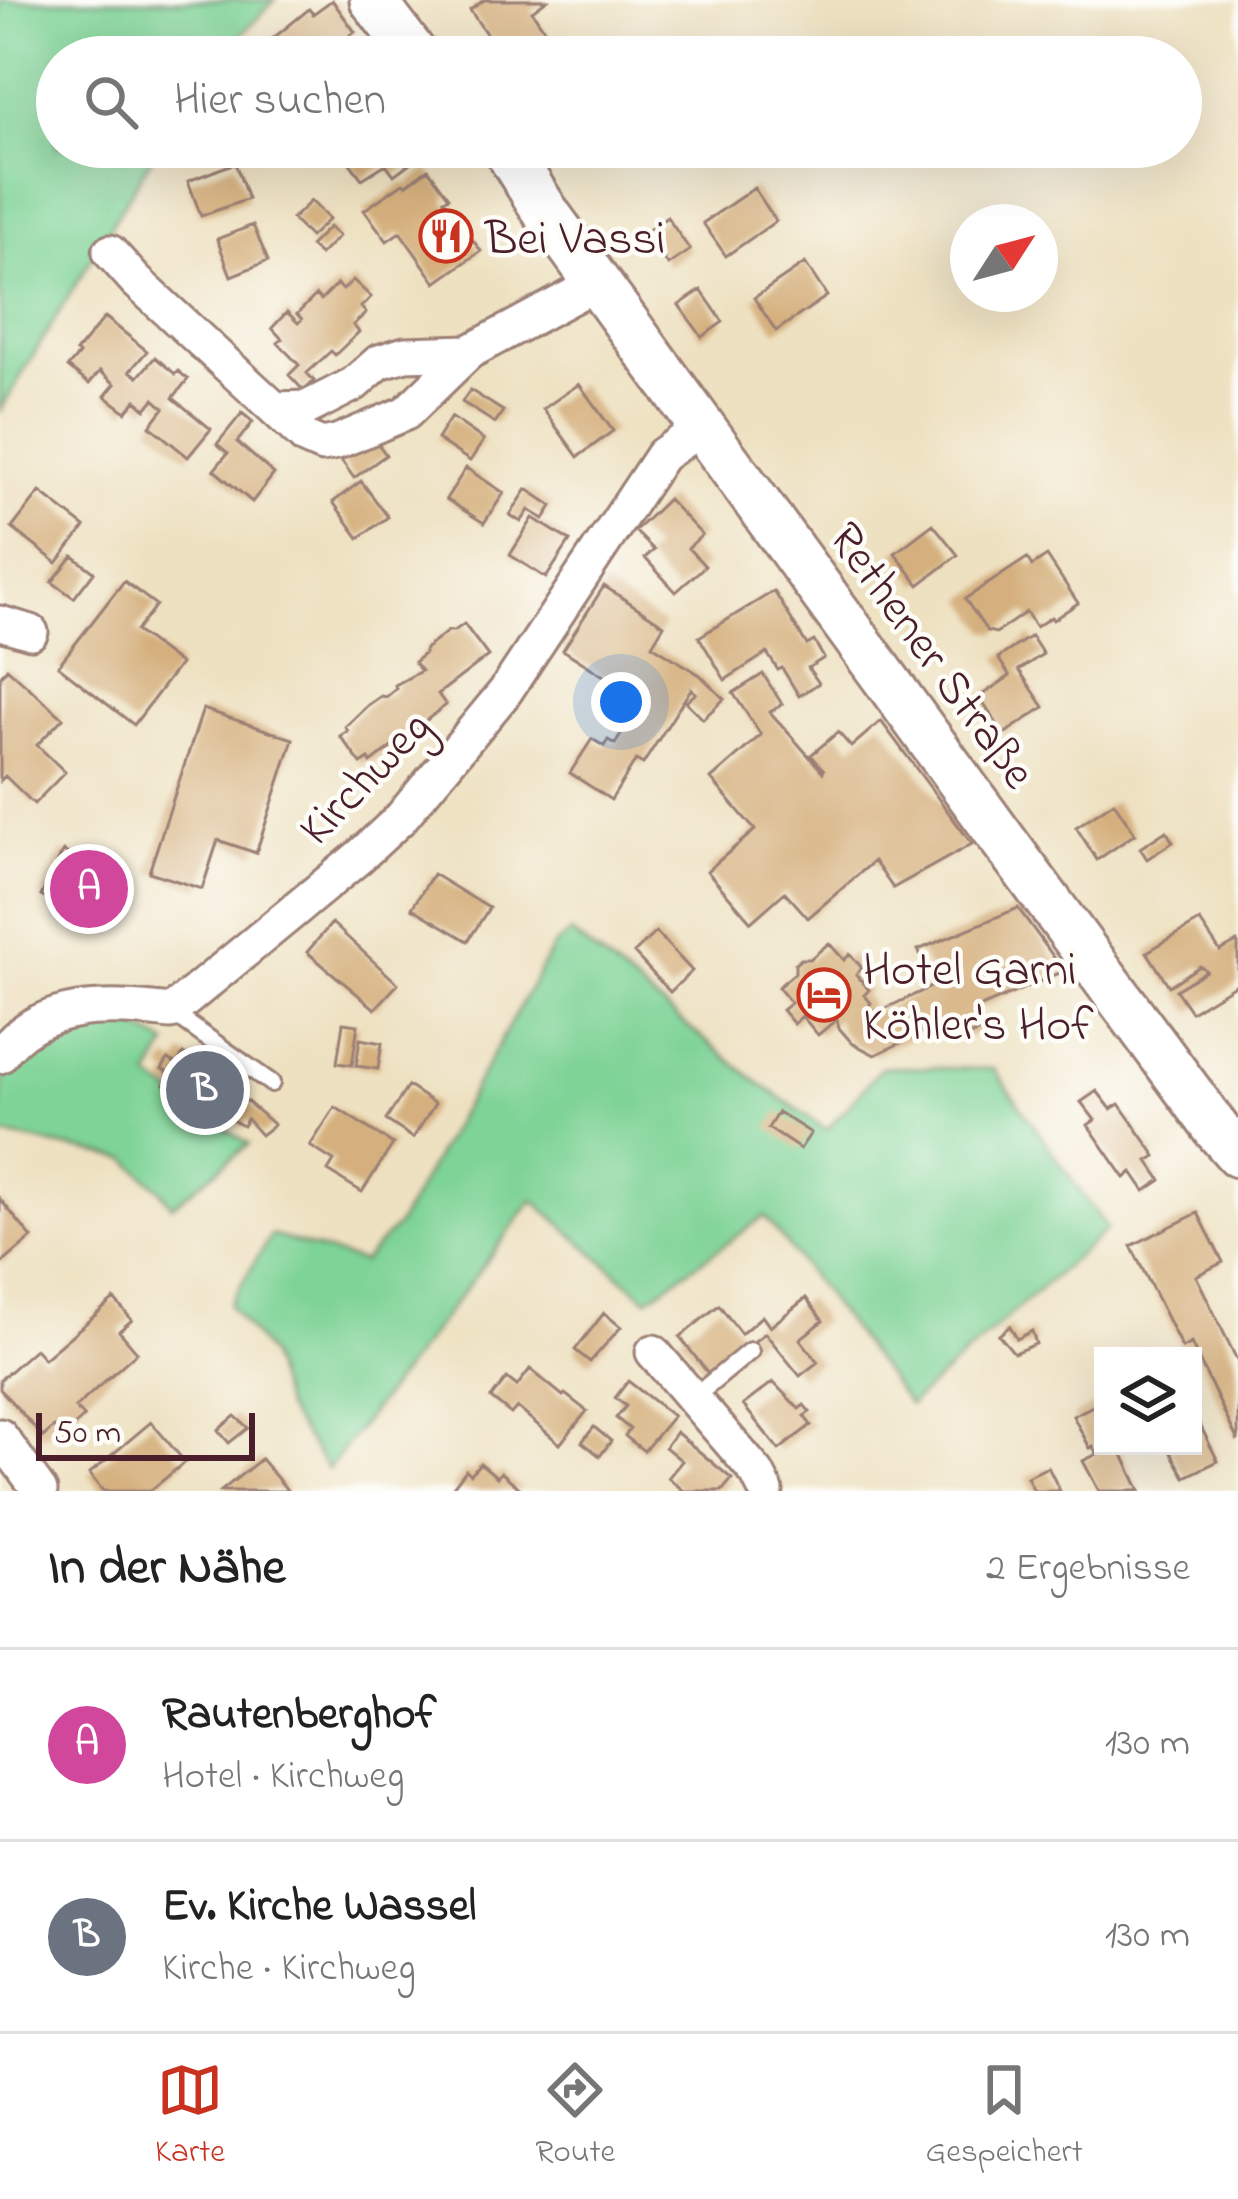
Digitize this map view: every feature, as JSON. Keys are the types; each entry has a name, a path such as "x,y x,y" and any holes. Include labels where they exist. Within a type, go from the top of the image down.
{"main road":[{"path":"373,0 400,36"},
{"path":"409,0 434,36"},
{"name":"Rethener Straße","path":"509,168 1238,1154"},
{"name":"Rethener Straße","path":"518,168 547,214"}],"street":[{"path":"110,252 274,409 306,438 322,445 406,413 469,352 598,283"},
{"path":"274,409 308,408 354,384 379,362 405,354 469,352"},
{"name":"Kirchweg","path":"171,1012 400,819 506,692 662,454 703,427"},
{"path":"0,1056 14,1036 62,1012 171,1012"},
{"path":"653,1352 757,1473 766,1491"},
{"path":"0,1436 40,1491"}],"lane":[{"path":"171,1012 271,1082"},
{"path":"693,1398 750,1351"}],"green space":[{"path":"0,0 275,0 240,36 36,36 36,168 145,168 0,411"},
{"path":"571,933 755,1080 827,1130 882,1067 994,1069 1107,1229 909,1405 765,1216 647,1299 533,1200 328,1469 285,1409 268,1354 229,1305 271,1235 362,1262 398,1224 554,945"},
{"path":"85,1018 131,1025 168,1044 149,1078 249,1144 172,1206 127,1159 0,1134 4,1080 20,1046 42,1030"}],"building":[{"path":"332,0 355,32 349,36 276,36 309,9 313,14"},
{"path":"484,0 547,0 532,11 549,36 488,36 470,10"},
{"path":"222,168 237,168 248,199 201,216 188,181"},
{"path":"354,168 380,168 362,179"},
{"path":"428,169 481,251 436,283 400,232 387,241 364,210"},
{"path":"754,188 776,221 726,256 703,223"},
{"path":"311,201 329,219 310,237 292,219"},
{"path":"667,217 690,250 668,265 646,232"},
{"path":"253,225 268,261 231,276 217,239"},
{"path":"329,227 339,236 320,255 310,246"},
{"path":"805,263 827,296 776,331 754,298"},
{"path":"353,280 371,297 361,307 366,313 353,325 359,332 307,373 314,381 304,391 289,375 299,365 278,343 282,339 272,328 287,312 298,323 302,319 297,314 316,295 321,300 337,284 343,290"},
{"path":"701,290 723,322 702,337 679,305"},
{"path":"105,317 147,351 130,371 138,377 155,357 188,379 173,398 211,429 188,457 150,426 164,408 154,399 146,409 136,400 126,412 105,396 115,384 100,371 89,384 68,367"},
{"path":"579,384 613,431 578,457 543,409"},
{"path":"470,390 503,411 495,423 462,402"},
{"path":"242,413 253,422 237,442 274,474 252,502 214,470 228,453 217,444"},
{"path":"451,417 484,440 470,461 437,439"},
{"path":"371,434 386,455 354,478 339,457"},
{"path":"466,468 504,493 484,523 446,499"},
{"path":"361,481 388,517 359,538 333,502"},
{"path":"527,489 552,506 544,519 529,510 521,522 510,515"},
{"path":"40,492 85,527 57,563 12,528"},
{"path":"668,499 702,535 688,548 705,566 676,592 645,558 654,550 635,531"},
{"path":"533,518 570,541 546,578 510,555"},
{"path":"933,524 958,555 919,585 895,553"},
{"path":"73,556 94,572 74,598 52,582"},
{"path":"1047,556 1078,603 1036,627 1026,612 996,633 987,631 965,599 1027,558 1032,566"},
{"path":"124,581 156,605 136,631 180,664 134,725 58,666"},
{"path":"604,586 664,625 652,645 700,675 724,699 703,719 686,702 696,693 691,689 643,764 636,760 611,800 570,773 592,739 604,746 608,740 615,744 643,701 563,650"},
{"path":"774,591 807,645 814,641 824,658 808,668 819,683 799,696 767,653 725,680 699,637"},
{"path":"464,624 488,656 438,694 446,705 371,763 369,759 361,764 340,736 348,731 345,727 368,705 396,689 395,685 421,671 414,662 425,649"},
{"path":"1031,636 1043,654 1019,670 1044,707 1004,734 979,697 1010,676 998,658"},
{"path":"7,668 63,718 37,745 65,772 34,804 5,776 0,781 0,677"},
{"path":"763,674 782,704 770,712 823,772 811,755 838,732 851,747 881,721 972,844 893,888 874,861 808,918 785,892 751,922 707,871 755,830 711,779 761,735 733,693"},
{"path":"203,709 293,739 256,853 218,840 202,889 149,872"},
{"path":"1114,802 1135,834 1097,860 1076,827"},
{"path":"1166,831 1173,842 1147,859 1140,848"},
{"path":"63,851 126,879 102,926 84,917 82,922 41,896"},
{"path":"433,874 489,908 468,941 412,908"},
{"path":"1018,908 1064,971 974,1010 979,1032 957,1037 949,1020 875,1055 852,1043 837,1019 818,1035 802,1016 794,1024 782,1010 791,1003 778,987 795,973 795,964 810,959 829,943 844,960 850,954 862,968 856,974 869,990 864,995 871,1003 867,1010 880,1011 937,984 918,950"},
{"path":"1200,921 1220,951 1237,942 1238,983 1191,1012 1176,990 1206,971 1200,966 1169,986 1147,952"},
{"path":"332,923 398,984 375,1009 307,952"},
{"path":"656,932 692,971 670,992 634,953"},
{"path":"343,1023 358,1025 352,1065 337,1063"},
{"path":"360,1039 382,1043 378,1069 356,1066"},
{"path":"183,1054 227,1080 274,1125 261,1135 247,1119 243,1126 164,1084 170,1074 162,1069 168,1059 177,1064"},
{"path":"408,1086 435,1104 413,1138 386,1120"},
{"path":"1097,1091 1111,1109 1119,1104 1156,1156 1148,1161 1161,1180 1145,1191 1132,1172 1125,1178 1088,1125 1095,1120 1081,1102"},
{"path":"335,1107 393,1144 362,1192 328,1171 334,1161 310,1146"},
{"path":"778,1112 811,1133 800,1149 768,1128"},
{"path":"0,1199 32,1238 0,1265"},
{"path":"1198,1213 1223,1262 1196,1276 1238,1362 1238,1441 1202,1366 1202,1347 1191,1343 1182,1347 1131,1246"},
{"path":"806,1298 823,1321 800,1339 818,1362 800,1376 765,1333 710,1376 680,1337 719,1305 741,1334 762,1316 770,1327"},
{"path":"114,1299 132,1320 119,1331 137,1352 75,1408 84,1417 63,1436 54,1427 43,1437 0,1389 0,1380 35,1349 44,1359"},
{"path":"604,1313 621,1327 590,1362 575,1350"},
{"path":"1010,1326 1017,1339 1032,1331 1036,1344 1014,1353 999,1335"},
{"path":"530,1369 587,1411 560,1444 517,1407 511,1414 491,1398 507,1378 517,1386"},
{"path":"628,1381 673,1416 644,1451 625,1436 630,1429 616,1418 626,1406 615,1398"},
{"path":"773,1382 799,1409 804,1405 810,1412 804,1416 811,1425 779,1450 743,1405"},
{"path":"1094,1406 1094,1448 1090,1448 1073,1416"},
{"path":"235,1416 248,1428 229,1443 218,1430"},
{"path":"151,1422 185,1462 150,1491 103,1491 89,1474"},
{"path":"594,1427 611,1441 600,1456 582,1442"},
{"path":"1202,1429 1218,1461 1185,1477 1172,1455 1202,1455"},
{"path":"676,1432 732,1479 722,1491 684,1491 668,1478 682,1461 665,1447"},
{"path":"1095,1455 1123,1455 1140,1491 1099,1491 1083,1461"},
{"path":"261,1459 288,1491 221,1491"},
{"path":"480,1463 497,1477 501,1472 523,1491 450,1491 466,1470 471,1474"},
{"path":"1048,1467 1060,1491 1034,1491 1027,1477"}],"place":[{"name":"Bei Vassi","path":"446,236"},
{"name":"Rautenberghof","path":"89,889"},
{"name":"Hotel Garni Köhler's Hof","path":"824,995"},
{"name":"Ev. Kirche Wassel","path":"205,1090"}]}
